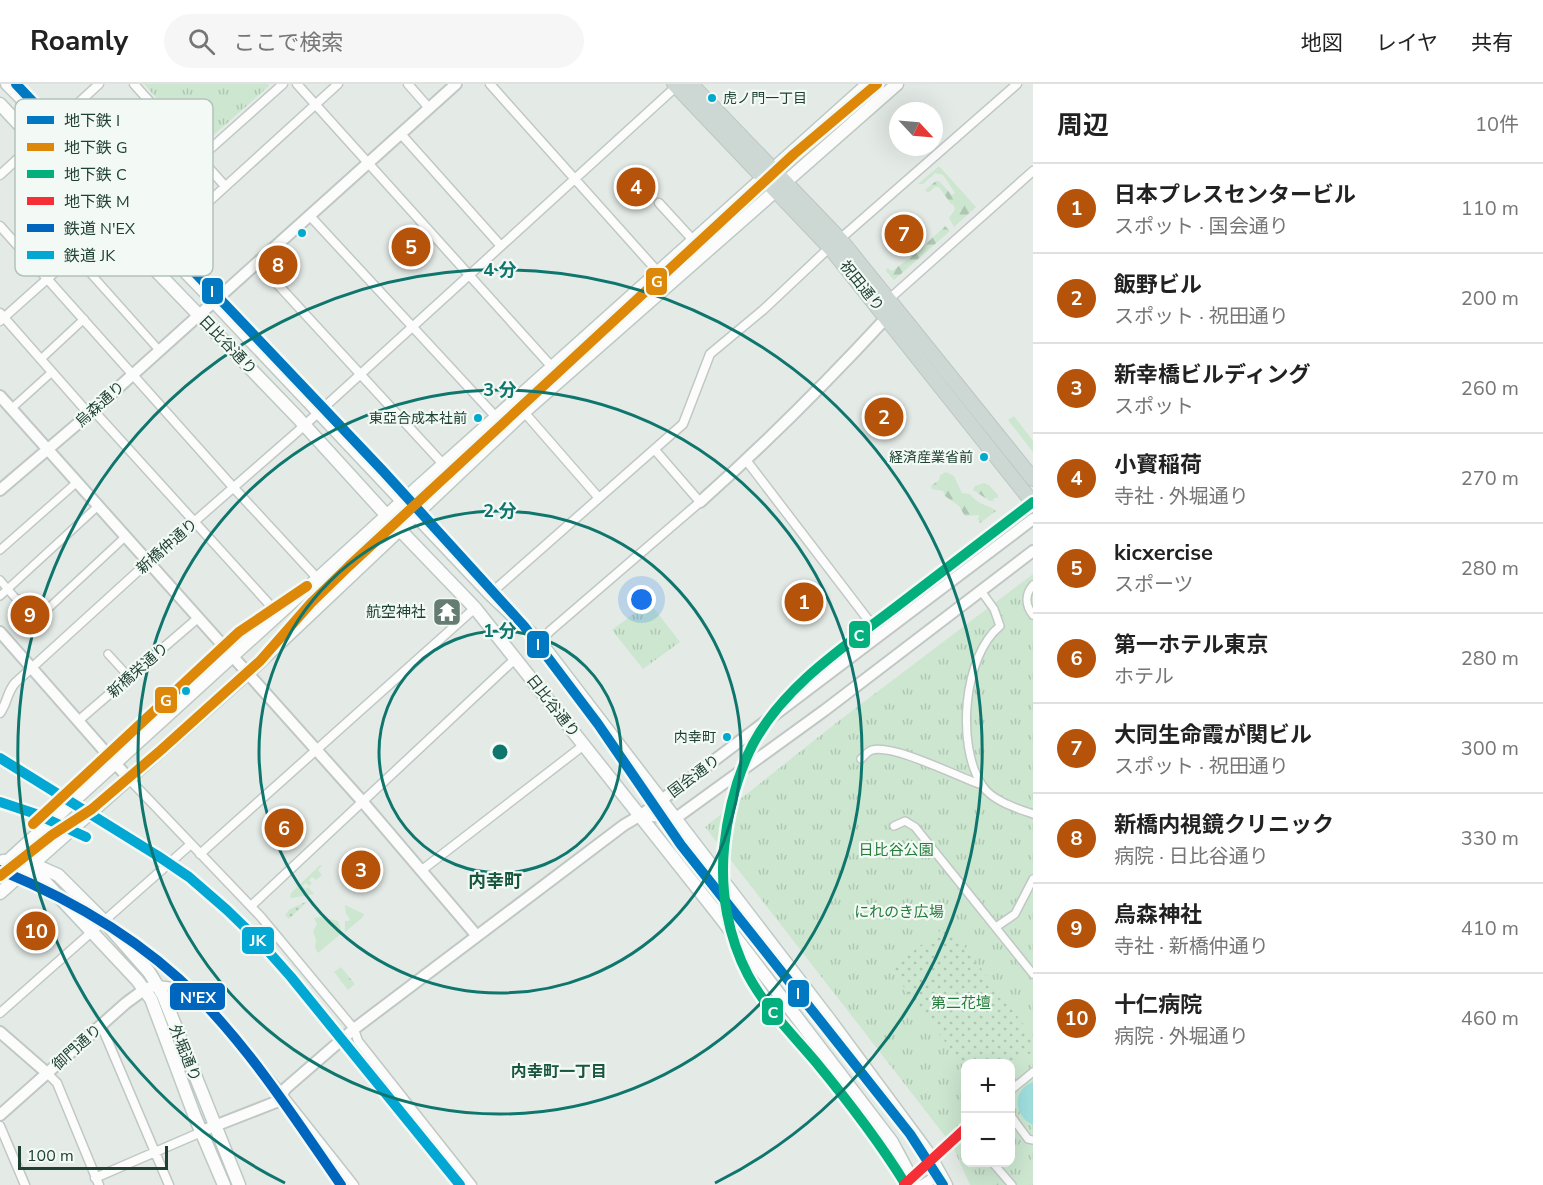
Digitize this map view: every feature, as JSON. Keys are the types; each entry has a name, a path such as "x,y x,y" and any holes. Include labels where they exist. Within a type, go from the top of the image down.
{"main road":[{"name":"日比谷通り","path":"7,84 22,99"},
{"path":"2,864 233,657 443,464 868,84"},
{"path":"0,893 248,673 524,412 897,84"},
{"name":"祝田通り","path":"680,85 835,243 887,309 1033,479"},
{"name":"日比谷通り","path":"0,104 15,120"},
{"name":"祝田通り","path":"835,243 1033,503"},
{"name":"日比谷通り","path":"161,276 475,608 641,815 891,1142 915,1185"},
{"name":"日比谷通り","path":"189,276 489,594 540,642 835,1028 929,1154 943,1179"},
{"path":"2,864 31,867"},
{"name":"外堀通り","path":"31,867 42,868 58,875 104,921 149,972 152,999 207,1129 224,1185"},
{"name":"外堀通り","path":"31,867 92,932 151,987"},
{"name":"外堀通り","path":"207,1129 239,1185"}],"street":[{"path":"83,99 99,84"},
{"path":"134,84 147,99"},
{"path":"213,146 283,84"},
{"path":"297,84 552,367"},
{"path":"213,198 338,84"},
{"path":"408,84 429,108"},
{"name":"烏森通り","path":"0,490 91,412 456,84"},
{"path":"490,84 658,272"},
{"path":"489,594 683,424 710,354 763,310 835,243 1017,84"},
{"name":"新橋仲通り","path":"0,713 10,689 32,668 147,562 304,425 680,85"},
{"path":"401,134 501,246"},
{"path":"0,175 15,162"},
{"path":"540,642 746,460 828,381 887,309 1033,171"},
{"path":"213,173 225,186"},
{"path":"659,203 693,240"},
{"path":"310,216 496,417"},
{"path":"0,226 15,242"},
{"path":"257,262 443,464"},
{"path":"50,276 1,317 279,615"},
{"path":"93,276 159,350"},
{"path":"48,278 233,487 318,579"},
{"path":"41,359 84,320"},
{"path":"11,409 52,372"},
{"path":"0,396 362,801 477,936"},
{"path":"524,412 599,498"},
{"path":"655,450 700,502"},
{"path":"746,460 879,634"},
{"path":"0,550 76,483"},
{"path":"0,596 97,507"},
{"name":"国会通り","path":"207,1129 276,1102 286,1088 354,1029 614,832 663,800 1033,519"},
{"path":"0,580 17,600 26,600 40,616 125,537"},
{"name":"国会通り","path":"641,815 676,818 825,710 1033,551"},
{"path":"1033,585 1028,593 1027,602 1033,615"},
{"path":"981,591 994,609 1000,626 990,634 982,648 968,700 968,739 982,786"},
{"path":"200,854 475,608"},
{"name":"新橋栄通り","path":"78,722 198,618"},
{"path":"0,632 115,764 251,906 354,1029 358,1041 472,1185"},
{"path":"108,654 129,677"},
{"path":"251,906 516,658"},
{"path":"422,870 584,745"},
{"path":"861,759 871,750 887,750 931,764 982,786 1001,800 1033,814"},
{"path":"894,826 906,821 915,826 1033,974"},
{"path":"0,1013 191,844"},
{"path":"996,927 1016,914 1033,879"},
{"path":"151,987 181,988 202,1002 234,1036 354,1185"},
{"name":"御門通り","path":"0,1115 126,1002 151,987"},
{"path":"100,1025 169,1185"},
{"path":"0,1032 57,1083 97,1181 207,1129"},
{"path":"1015,1087 1033,1072"},
{"path":"1015,1121 1028,1139 1033,1140"},
{"path":"0,1126 26,1185"},
{"path":"996,1167 1012,1185"},
{"path":"923,1185 943,1179"}],"green space":[{"path":"144,84 268,84 269,86 213,136 213,99 157,99"},
{"path":"939,166 976,207 954,227 949,218 955,209 953,204 939,187 935,187 928,193 925,190 939,181 952,195 955,193 943,175 935,173 923,184 918,184"},
{"path":"945,226 950,231 894,280 886,271 887,268 892,271 916,253"},
{"path":"1014,416 1033,441 1033,452 1008,420"},
{"path":"946,472 954,476 962,493 970,494 977,501 996,511 980,523 979,515 965,516 959,506 945,496 943,491 932,489 931,486 939,480 940,475"},
{"path":"984,483 989,485 998,498 990,501 973,490 975,486"},
{"name":"日比谷公園","path":"1033,574 1033,1185 970,1185 962,1167 1015,1167 1015,1059 961,1059 961,1165 952,1145 705,827 836,723"},
{"path":"649,602 680,642 643,669 612,630"},
{"path":"320,865 322,866 318,870 322,875 316,880 312,877 309,880 312,883 309,886 306,883 302,886 306,889 308,887 314,894 290,897 291,893"},
{"path":"308,901 289,919 285,915 290,909"},
{"path":"345,905 364,914 345,932 345,921 350,919 346,914"},
{"path":"314,918 338,921 342,933 318,953 315,948 316,940 313,931 317,924"},
{"name":"第二花壇","path":"948,925 1033,1037 1033,1053 1015,1059 961,1059 961,1063 890,969"},
{"path":"341,967 355,984 348,990 334,972"}],"water":[{"path":"1033,1082 1033,1125 1022,1116 1018,1097 1026,1086"}],"metro line":[{"name":"I","path":"16,84 30,99"},
{"name":"G","path":"0,876 52,835 92,809 260,661 311,603 349,566 794,154 877,84"},
{"name":"I","path":"198,276 383,471 524,626 598,724 681,845 910,1134 943,1185"},
{"name":"C","path":"906,1185 863,1122 771,1009 748,975 735,945 727,913 723,864 728,821 737,782 753,744 766,723 798,685 837,652 1033,502"},
{"name":"G","path":"33,824 239,632 307,586"},
{"name":"M","path":"904,1185 961,1133"}],"rail line":[{"name":"JK","path":"0,758 158,856 189,877 227,910 291,977 460,1185"},
{"name":"JK","path":"0,802 36,814 86,837"},
{"name":"N'EX","path":"0,870 54,894 105,923 154,957 176,976 218,1018 256,1064 341,1185"}],"place":[{"name":"虎ノ門一丁目","path":"712,98"},
{"name":"小寳稲荷","path":"636,187"},
{"name":"大同生命霞が関ビル","path":"904,234"},
{"name":"kicxercise","path":"411,247"},
{"name":"新橋内視鏡クリニック","path":"278,265"},
{"name":"飯野ビル","path":"884,417"},
{"name":"東亞合成本社前","path":"478,418"},
{"name":"経済産業省前","path":"984,457"},
{"name":"日本プレスセンタービル","path":"804,602"},
{"name":"航空神社","path":"447,612"},
{"name":"烏森神社","path":"30,615"},
{"name":"内幸町","path":"727,737"},
{"name":"第一ホテル東京","path":"284,828"},
{"name":"新幸橋ビルディング","path":"361,870"},
{"name":"十仁病院","path":"36,931"}],"district":[{"name":"内幸町","path":"495,881"},
{"name":"内幸町一丁目","path":"559,1071"}],"park label":[{"name":"にれのき広場","path":"899,912"}]}
